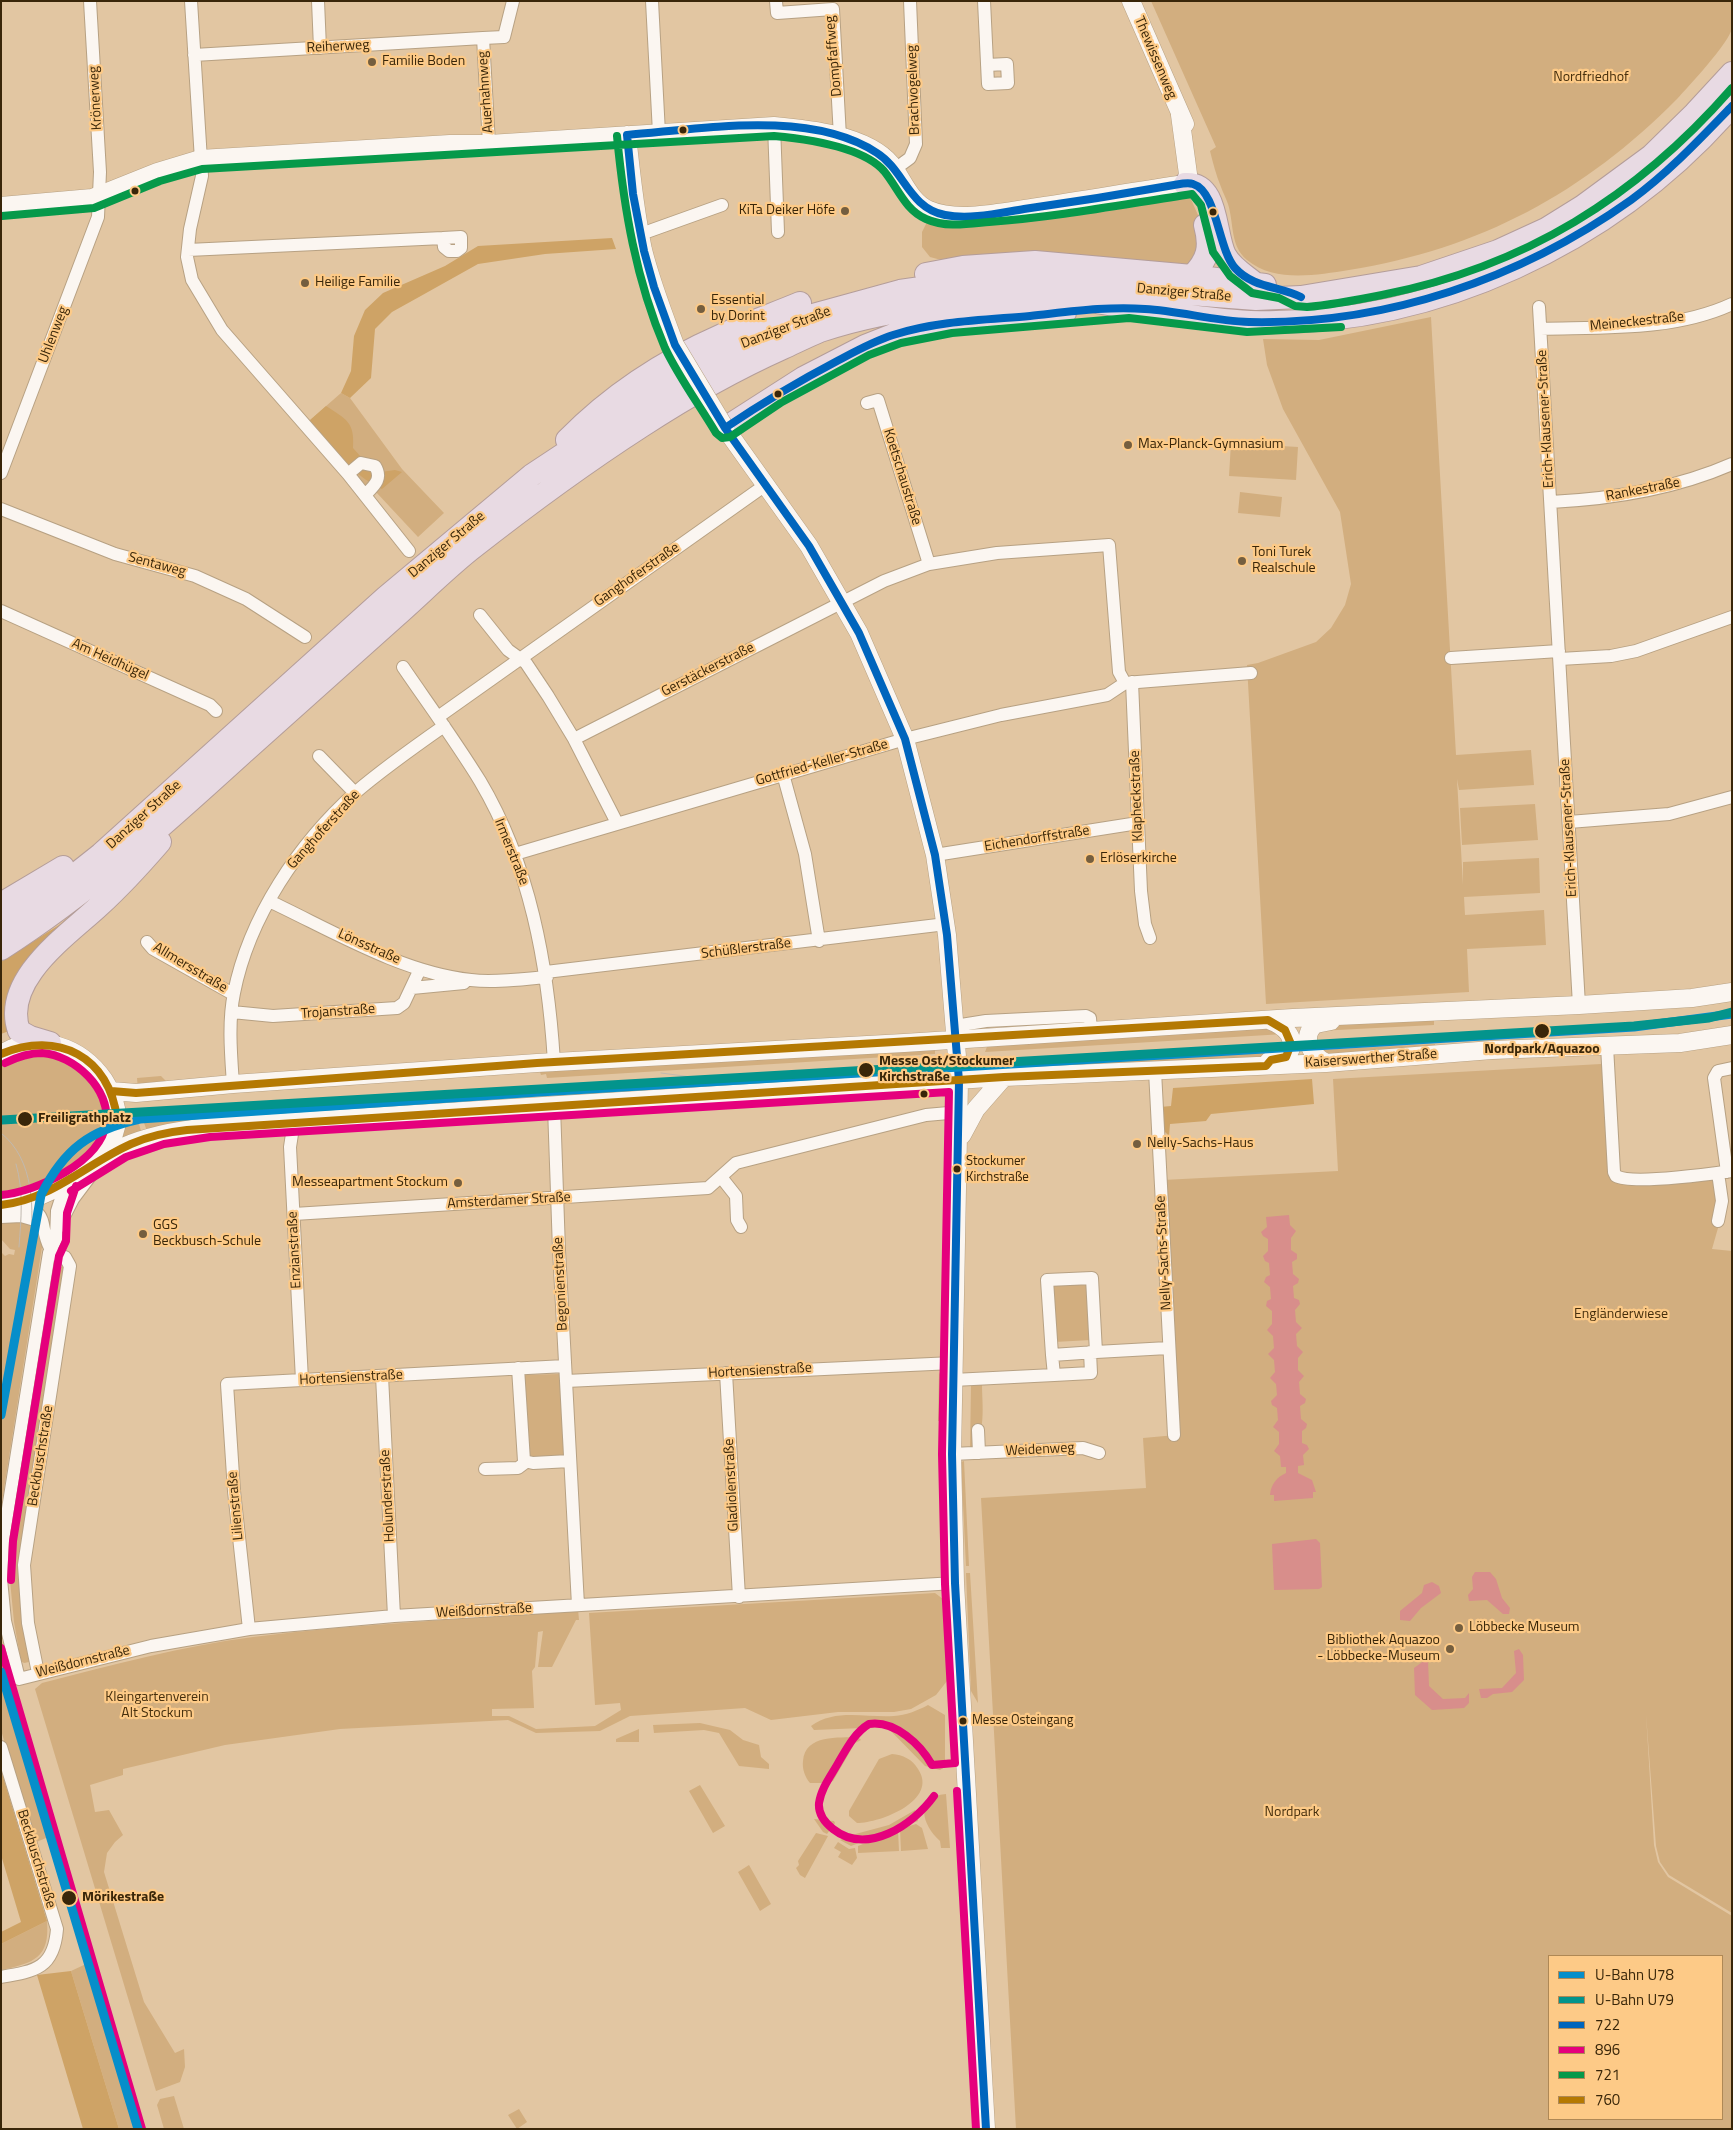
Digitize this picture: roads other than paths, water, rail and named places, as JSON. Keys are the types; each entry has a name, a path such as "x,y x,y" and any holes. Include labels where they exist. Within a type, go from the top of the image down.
{"highway":[{"name":"Danziger Straße","path":"1,927 53,892 101,854 386,597 532,475 653,395 728,351 809,316 900,291 950,284 1019,281 1256,299 1301,297 1421,277 1472,261 1546,229 1617,183 1651,156 1732,73"},
{"name":"Danziger Straße","path":"1,949 42,923 187,804 467,552 615,443 671,407 739,368 820,332 912,309 1019,300 1083,300 1129,308 1247,322 1291,321 1377,311 1409,305 1470,286 1524,264 1568,241 1630,202 1671,167 1732,106"},
{"path":"1191,185 1209,198 1220,243 1226,257 1236,269 1257,284"},
{"path":"1191,185 1198,199 1209,246 1204,264 1192,276"},
{"path":"532,475 577,429 645,377 721,335 804,302 963,267 1035,262 1192,276 1257,284 1282,288 1301,297"},
{"path":"725,428 803,378 866,346 898,333 951,323 1129,308"},
{"path":"50,1043 30,1037 19,1031 16,1014 27,981 46,953 100,906 148,857 177,824 187,804"},
{"path":"1,904 80,855 101,854"}],"street":[{"name":"Krönerweg","path":"90,1 101,195"},
{"path":"190,1 202,176 188,250 188,265 192,280 214,318 348,474 409,551"},
{"path":"318,1 320,48"},
{"name":"Auerhahnweg","path":"489,144 483,38 504,37 513,1"},
{"path":"652,1 660,133"},
{"name":"Dompfaffweg","path":"776,1 777,13 832,9 840,137"},
{"name":"Brachvogelweg","path":"895,169 910,158 916,144 910,1"},
{"path":"984,1 987,65"},
{"name":"Thewissenweg","path":"1131,1 1196,154 1191,185"},
{"name":"Reiherweg","path":"194,55 483,38"},
{"path":"1,206 80,200 101,195 157,172 200,159 450,144 489,144 774,126 810,129 840,137 876,152 895,169 906,189 919,204 946,215 1017,210 1191,185"},
{"path":"774,126 778,232"},
{"path":"627,135 633,194 640,234 654,287 675,345 725,428 764,486 809,546 842,602 875,665 905,739 935,855 946,924 962,1113 953,1371 952,1454 955,1583 986,2129"},
{"name":"Uhlenweg","path":"1,473 95,227 101,195"},
{"path":"640,234 722,205"},
{"path":"188,250 444,238"},
{"name":"Meineckestraße","path":"1541,329 1628,326 1670,321 1700,315 1732,304"},
{"name":"Erich-Klausener-Straße","path":"1539,307 1579,1005"},
{"name":"Koetschaustraße","path":"867,403 878,400 929,564"},
{"path":"348,474 361,464 375,466 378,471 378,481 365,495"},
{"name":"Rankestraße","path":"1551,502 1613,496 1668,486 1701,477 1732,464"},
{"name":"Ganghoferstraße","path":"234,1084 233,994 254,932 269,901 286,873 309,844 356,793 519,658 764,486"},
{"name":"Sentaweg","path":"1,509 115,554 196,576 246,599 305,638"},
{"name":"Klapheckstraße","path":"929,564 997,553 1109,546 1119,672 1128,682 1141,891 1145,924 1150,938"},
{"path":"842,602 884,581 929,564"},
{"name":"Gerstäckerstraße","path":"574,739 842,602"},
{"name":"Am Heidhügel","path":"1,611 210,705 216,711"},
{"path":"480,615 508,650 526,663 574,739 617,823"},
{"path":"1451,658 1559,655 1611,656 1636,651 1732,617"},
{"name":"Irmerstraße","path":"403,667 481,782 515,854 531,905 546,974 554,1062"},
{"name":"Gottfried-Keller-Straße","path":"515,854 905,739 1002,715 1107,695 1128,682 1251,673"},
{"path":"319,756 356,793"},
{"path":"783,774 805,854 819,941"},
{"path":"1569,822 1669,814 1732,796"},
{"name":"Eichendorffstraße","path":"935,855 1138,823"},
{"name":"Lönsstraße","path":"269,901 377,952 420,969 473,981"},
{"name":"Schüßlerstraße","path":"546,974 946,924"},
{"name":"Allmersstraße","path":"147,942 152,949 233,994"},
{"name":"Trojanstraße","path":"232,1012 272,1016 398,1008 404,1003 420,969"},
{"name":"Lönsstraße","path":"412,988 456,985 473,981 546,974"},
{"path":"111,1091 136,1093 234,1084 956,1033 1091,1030 1340,1016 1436,1013 1692,998 1732,992"},
{"path":"1326,1063 1312,1053 1309,1047 1309,1034 1313,1025 1320,1022 1333,1021 1340,1016"},
{"path":"1266,1066 1271,1060 1286,1057 1292,1042 1288,1031 1283,1026 1268,1020"},
{"name":"Kaiserswerther Straße","path":"96,1164 122,1148 170,1132 209,1126 554,1107 1004,1078 1326,1063 1492,1050 1680,1043 1732,1035"},
{"path":"1,1054 29,1044 50,1043 77,1052 89,1061 111,1091 116,1107 116,1129 96,1164 66,1183 3,1209"},
{"path":"1607,1046 1614,1172 1616,1176 1628,1179 1726,1172"},
{"path":"1718,1221 1726,1172 1714,1078 1718,1071 1732,1068"},
{"name":"Nelly-Sachs-Straße","path":"1155,1071 1174,1435"},
{"path":"962,1113 976,1109 1004,1078"},
{"name":"Begonienstraße","path":"554,1107 578,1605"},
{"name":"Amsterdamer Straße","path":"294,1214 708,1188 736,1162 926,1115 962,1113"},
{"name":"Enzianstraße","path":"294,1120 290,1146 302,1380"},
{"name":"Beckbuschstraße","path":"57,1230 73,1199 96,1164"},
{"path":"721,1177 736,1196 737,1220 742,1227"},
{"name":"Beckbuschstraße","path":"19,1679 5,1621 1,1579 3,1540 49,1251 56,1239 58,1203 66,1183"},
{"name":"Beckbuschstraße","path":"3,1209 32,1208 42,1216 49,1251"},
{"name":"Beckbuschstraße","path":"38,1673 28,1623 24,1565 70,1266 65,1257 49,1251"},
{"path":"1054,1375 1047,1280 1092,1278 1093,1352"},
{"path":"1052,1355 1168,1348"},
{"name":"Hortensienstraße","path":"566,1381 726,1373 953,1371 1054,1375 1091,1373 1093,1352"},
{"name":"Hortensienstraße","path":"227,1384 565,1366"},
{"path":"518,1368 522,1456 526,1462"},
{"name":"Gladiolenstraße","path":"726,1373 739,1597"},
{"name":"Holunderstraße","path":"382,1376 394,1616"},
{"name":"Lilienstraße","path":"227,1384 234,1491 249,1629"},
{"path":"978,1430 980,1453"},
{"name":"Weidenweg","path":"952,1454 1083,1448 1100,1453"},
{"path":"485,1469 518,1468 526,1462 570,1462"},
{"name":"Weißdornstraße","path":"19,1679 151,1646 249,1629 394,1616 955,1583"},
{"name":"Beckbuschstraße","path":"1,1747 57,1928 56,1944 48,1959 34,1971 1,1977"}],"tram line":[{"path":"661,1073 722,1081"},
{"path":"1,1133 12,1144 20,1157 30,1186 32,1202 30,1249"},
{"path":"16,1164 21,1195 19,1247"}],"metro line":[{"name":"U79","path":"2,1120 1634,1026 1709,1018 1732,1012"},
{"name":"U78","path":"1,1415 41,1195 59,1165 80,1144 107,1129 140,1119 539,1092 1634,1027 1732,1014"},
{"name":"U78","path":"1,1672 138,2129"}],"place":[{"name":"Familie Boden","path":"372,62"},
{"name":"KiTa Deiker Höfe","path":"845,211"},
{"name":"Heilige Familie","path":"305,283"},
{"name":"Essential by Dorint","path":"701,309"},
{"name":"Max-Planck-Gymnasium","path":"1128,445"},
{"name":"Toni Turek Realschule","path":"1242,561"},
{"name":"Erlöserkirche","path":"1090,859"},
{"name":"Nordpark/Aquazoo","path":"1542,1031"},
{"name":"Messe Ost/Stockumer Kirchstraße","path":"866,1070"},
{"name":"Freiligrathplatz","path":"25,1119"},
{"name":"Nelly-Sachs-Haus","path":"1137,1144"},
{"name":"Stockumer Kirchstraße","path":"957,1169"},
{"name":"Messeapartment Stockum","path":"458,1183"},
{"name":"GGS Beckbusch-Schule","path":"143,1234"},
{"name":"Löbbecke Museum","path":"1459,1628"},
{"name":"Bibliothek Aquazoo - Löbbecke-Museum","path":"1450,1649"},
{"name":"Messe Osteingang","path":"963,1721"},
{"name":"Mörikestraße","path":"69,1898"}],"park label":[{"name":"Nordfriedhof","path":"1591,78"},
{"name":"Engländerwiese","path":"1621,1315"},
{"name":"Kleingartenverein Alt Stockum","path":"157,1706"},
{"name":"Nordpark","path":"1292,1813"}]}
